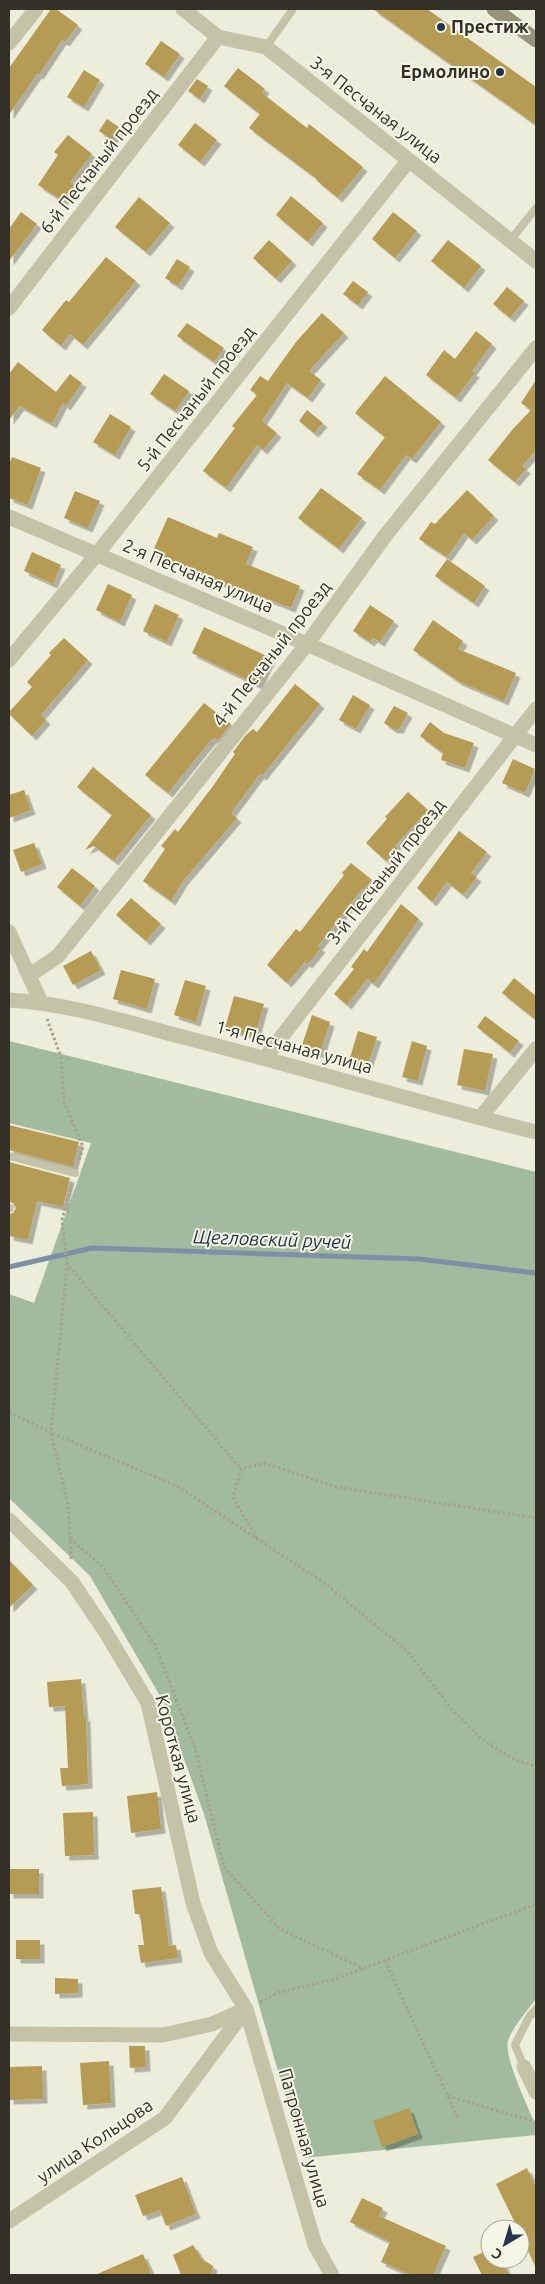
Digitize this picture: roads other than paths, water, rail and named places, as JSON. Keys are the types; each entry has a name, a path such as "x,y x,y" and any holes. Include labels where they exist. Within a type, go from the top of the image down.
{"main road":[{"path":"494,9 536,40"}],"street":[{"path":"9,43 36,9"},
{"name":"3-я Песчаная улица","path":"183,9 218,37 266,47 536,261"},
{"name":"6-й Песчаный проезд","path":"9,308 218,37"},
{"name":"5-й Песчаный проезд","path":"9,660 97,554 409,160"},
{"name":"4-й Песчаный проезд","path":"30,975 58,956 307,644 385,536 536,348"},
{"name":"2-я Песчаная улица","path":"9,517 307,644 536,746"},
{"name":"3-й Песчаный проезд","path":"265,1058 536,709"},
{"path":"9,932 42,1002"},
{"name":"1-я Песчаная улица","path":"9,1000 42,1002 265,1058 536,1132"},
{"path":"480,1118 536,1049"},
{"name":"Короткая улица","path":"9,1520 72,1582 105,1631 148,1703 193,1902 211,1953 246,2009"},
{"path":"9,2034 163,2034 212,2024 246,2009"},
{"name":"улица Кольцова","path":"9,2221 164,2118 246,2009"},
{"name":"Патронная улица","path":"246,2009 315,2245 332,2275"},
{"path":"524,2066 536,2092"}],"lane":[{"path":"266,47 293,9"},
{"path":"510,241 536,208"},
{"path":"9,1156 75,1173"},
{"path":"524,2066 516,2045 529,2017 536,2009"}],"waterway":[{"name":"Щегловский ручей","path":"9,1267 92,1248 419,1259 536,1273"}],"place":[{"name":"Престиж","path":"441,27"},
{"name":"Ермолино","path":"500,72"}]}
